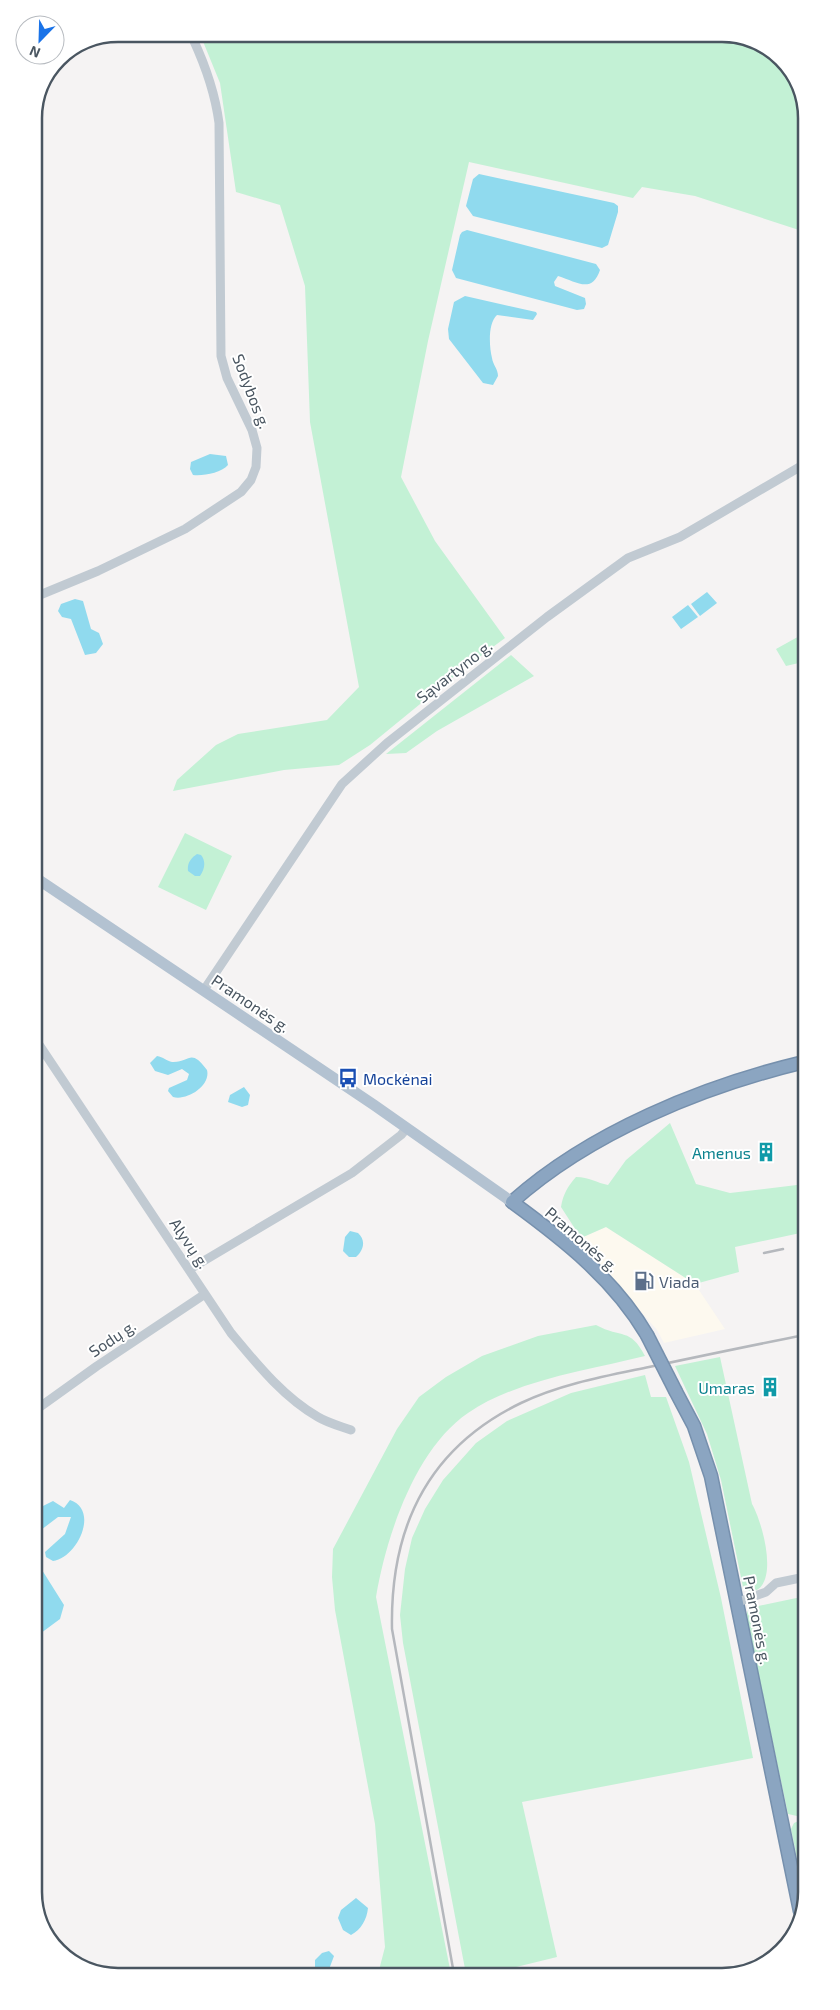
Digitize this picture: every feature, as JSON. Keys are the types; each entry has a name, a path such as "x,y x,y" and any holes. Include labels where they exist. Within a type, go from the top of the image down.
{"highway":[{"path":"512,1202 556,1168 648,1117 740,1080 798,1064"},
{"name":"Pramonės g.","path":"512,1202 562,1239 602,1276 622,1298 647,1335 694,1426 711,1476 797,1898"}],"main road":[{"name":"Pramonės g.","path":"43,882 407,1128 512,1202"}],"street":[{"name":"Sodybos g.","path":"43,594 98,571 184,529 241,492 251,480 256,466 257,448 252,430 227,378 221,356 219,123 210,77 194,42"},
{"name":"Sąvartyno g.","path":"204,990 342,784 387,743 547,617 628,558 680,536 798,468"},
{"name":"Alyvų g.","path":"42,1050 231,1333 255,1362 302,1407 320,1418 351,1430"},
{"path":"190,1269 352,1173 401,1135 407,1128"},
{"name":"Sodų g.","path":"42,1406 97,1366 205,1294"},
{"path":"738,1602 766,1592 776,1583 798,1579"}],"shaded area":[{"path":"606,1227 695,1284 725,1329 664,1343 657,1330 597,1262 581,1238"}],"green space":[{"path":"203,42 727,43 742,45 760,53 779,68 790,85 793,94 798,118 798,230 695,196 642,187 633,198 469,162 428,341 401,477 435,541 505,638 458,673 370,745 339,765 284,770 173,791 177,780 216,745 238,734 327,720 359,687 310,422 305,286 280,205 236,192 220,83"},
{"path":"798,637 798,663 786,666 776,649"},
{"path":"511,655 534,676 437,731 406,753 386,754"},
{"path":"185,833 232,856 206,910 158,887"},
{"path":"670,1123 696,1184 730,1193 798,1185 798,1234 735,1247 739,1272 695,1284 606,1227 581,1238 561,1207 565,1194 576,1177 608,1185 626,1160"},
{"path":"596,1325 630,1337 640,1347 645,1356 577,1371 530,1384 508,1392 468,1413 449,1429 433,1449 418,1471 406,1496 387,1548 376,1597 450,1968 380,1967 385,1947 375,1824 335,1610 332,1577 333,1549 397,1429 419,1397 446,1377 482,1356 538,1336"},
{"path":"720,1357 752,1504 760,1524 766,1552 767,1566 765,1579 760,1587 751,1592 743,1587 721,1480 707,1434 675,1366"},
{"path":"645,1375 651,1397 666,1397 689,1462 721,1598 753,1758 522,1802 557,1957 514,1968 465,1968 403,1643 400,1615 405,1569 412,1538 425,1509 443,1480 476,1443 507,1421 571,1393"},
{"path":"798,1598 797,1816 788,1814 746,1616 749,1608"},
{"path":"798,1821 798,1863 791,1829 794,1823"}],"water":[{"path":"479,174 614,203 618,206 618,212 608,245 602,248 473,216 466,206 473,179"},
{"path":"467,230 596,264 600,270 593,282 583,284 558,276 554,282 555,286 585,298 586,304 584,309 577,310 456,278 452,270 460,235"},
{"path":"465,296 536,312 537,314 533,320 497,315 494,319 490,335 490,347 498,376 493,385 483,383 449,339 448,329 454,302"},
{"path":"210,454 226,456 228,465 212,473 193,475 190,469 191,462"},
{"path":"707,592 717,603 700,616 691,604"},
{"path":"75,599 83,601 91,629 99,633 103,644 96,653 85,655 71,619 62,617 58,611 61,604"},
{"path":"688,605 698,617 681,629 672,617"},
{"path":"197,854 203,857 204,862 204,868 200,876 195,876 188,871 190,861"},
{"path":"157,1056 172,1062 190,1058 197,1059 207,1070 207,1076 202,1087 185,1097 173,1097 168,1091 169,1088 187,1080 189,1074 182,1069 168,1075 155,1071 150,1063"},
{"path":"244,1087 250,1095 248,1105 242,1107 228,1102 230,1095"},
{"path":"350,1231 358,1233 363,1242 362,1248 356,1257 349,1257 343,1251 345,1237"},
{"path":"70,1500 79,1505 83,1513 82,1533 70,1552 62,1558 53,1561 46,1557 45,1552 65,1534 71,1517 58,1517 42,1529 42,1506 53,1501 64,1508"},
{"path":"42,1570 64,1605 60,1619 42,1632"},
{"path":"356,1898 368,1908 363,1924 351,1935 343,1930 338,1918 341,1910"},
{"path":"329,1951 334,1956 330,1967 315,1967 315,1960 322,1953"}],"railway":[{"path":"764,1253 783,1249"},
{"path":"453,1968 392,1629 393,1592 398,1557 407,1525 421,1495 439,1468 461,1443 489,1421 536,1396 600,1377 798,1336"}],"place":[{"name":"Mockėnai","path":"348,1078"},
{"name":"Amenus","path":"766,1152"},
{"name":"Viada","path":"644,1281"},
{"name":"Umaras","path":"770,1387"}]}
